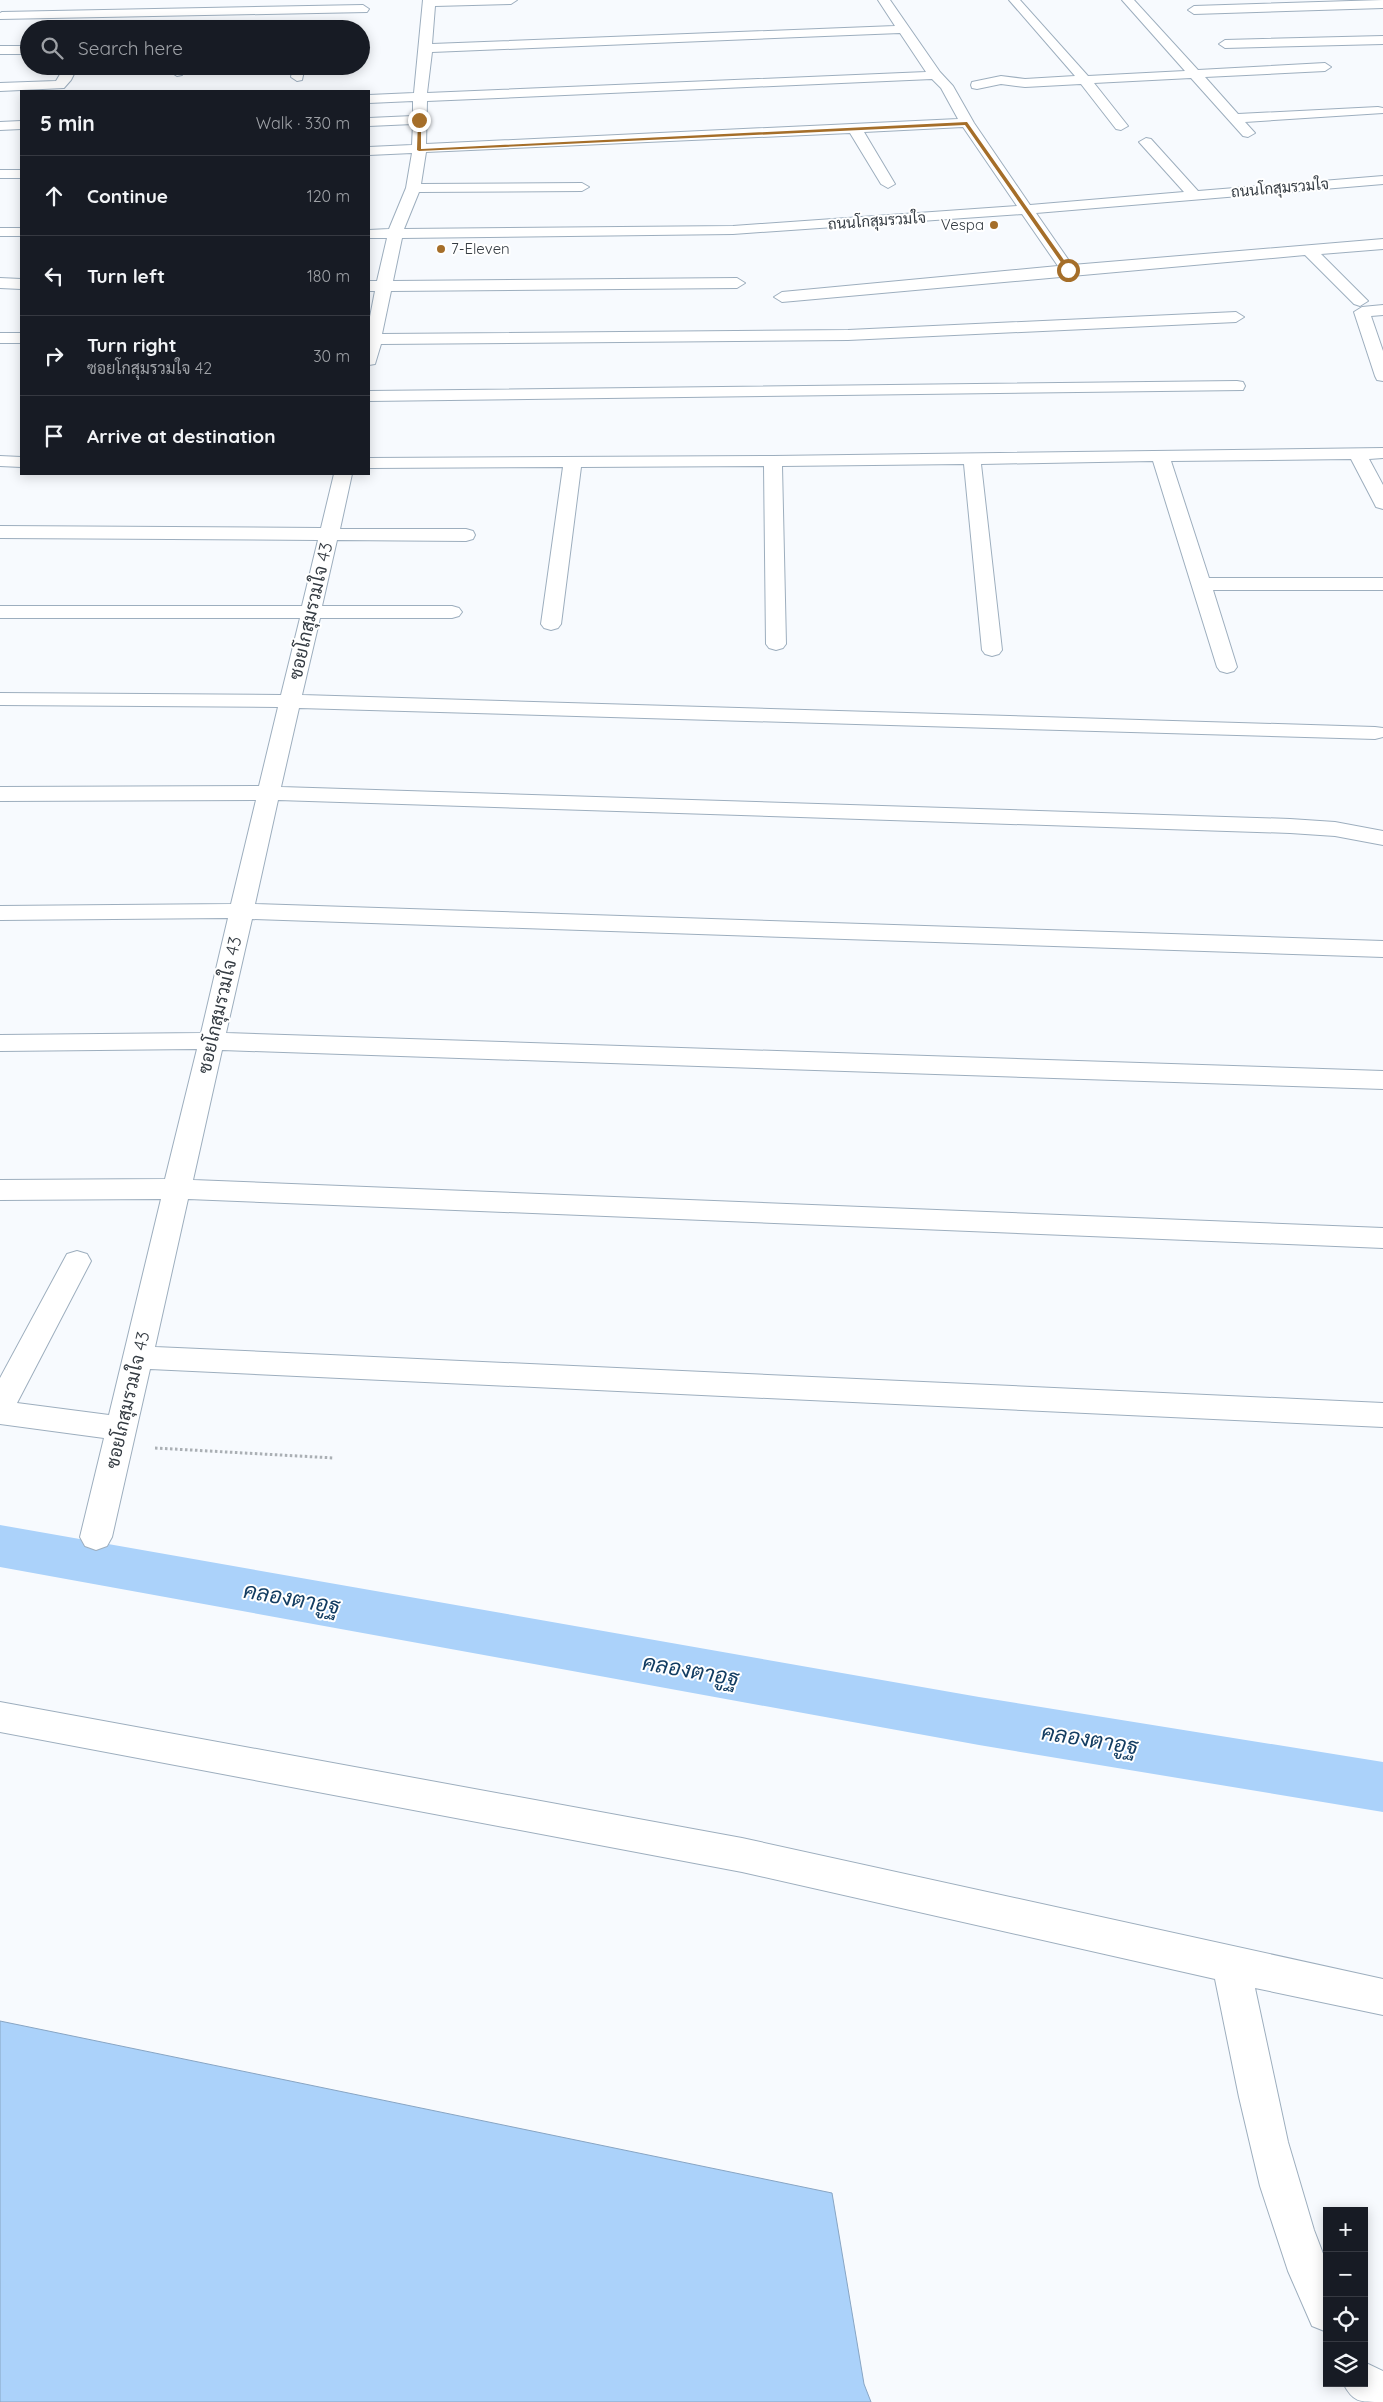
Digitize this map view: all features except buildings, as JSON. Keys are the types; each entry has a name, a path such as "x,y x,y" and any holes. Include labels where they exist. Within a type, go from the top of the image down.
{"street":[{"path":"96,20 104,0"},
{"path":"370,353 395,234 413,188 419,150 420,98 429,2 510,0"},
{"path":"884,0 935,75 946,86 967,123 1068,270"},
{"path":"1014,0 1083,78 1121,126"},
{"path":"1128,0 1248,133"},
{"path":"1194,10 1383,4"},
{"path":"202,20 209,6"},
{"path":"2,16 99,14 209,6 363,10"},
{"path":"426,48 903,29"},
{"path":"1224,44 1383,40"},
{"path":"0,50 20,50"},
{"path":"946,86 977,85 992,88 1016,86 1025,82 1083,78 1324,66"},
{"path":"0,87 59,85 68,75"},
{"path":"370,99 935,75"},
{"path":"1235,118 1378,110"},
{"path":"370,122 419,120"},
{"path":"370,151 967,123"},
{"path":"0,126 20,126"},
{"path":"855,129 888,184"},
{"path":"1146,142 1194,195"},
{"path":"0,174 20,174"},
{"name":"ถนนโกสุมรวมใจ","path":"370,234 733,230 886,221 1024,208 1383,180"},
{"path":"413,188 582,188"},
{"path":"0,232 20,232"},
{"path":"782,297 1068,270 1383,244"},
{"path":"1310,251 1360,301"},
{"path":"370,286 737,282"},
{"path":"0,283 20,284"},
{"path":"1383,310 1362,312 1383,376"},
{"path":"372,339 848,334 1236,317"},
{"path":"0,338 20,338"},
{"path":"370,396 1237,386"},
{"path":"370,464 1161,458 1383,453"},
{"path":"1358,454 1383,503"},
{"path":"1161,458 1227,667"},
{"path":"972,459 992,650"},
{"path":"0,461 20,462"},
{"path":"551,624 573,462"},
{"path":"773,462 776,644"},
{"name":"ซอยโกสุมรวมใจ 43","path":"96,1537 343,475"},
{"path":"0,532 466,535"},
{"path":"1201,584 1383,584"},
{"path":"0,612 452,612"},
{"path":"0,699 290,701 1375,733"},
{"path":"0,794 269,793 1290,826 1335,829 1383,838"},
{"path":"0,913 242,911 1383,949"},
{"path":"0,1043 211,1041 1383,1080"},
{"path":"0,1190 177,1189 1383,1238"},
{"path":"0,1406 77,1261"},
{"path":"138,1357 1383,1415"},
{"path":"0,1412 119,1438"},
{"path":"0,1717 742,1854 1231,1965 1383,1997"},
{"path":"1231,1965 1278,2182 1315,2288 1323,2303"},
{"path":"1368,2386 1383,2397"}],"path":[{"path":"119,1438 334,1458"}],"water":[{"path":"0,2021 832,2193 864,2384 871,2402 0,2402"}],"waterway":[{"name":"คลองตาอูฐ","path":"0,1546 979,1721 1383,1787"}],"place":[{"name":"Vespa","path":"994,225"},
{"name":"7-Eleven","path":"441,249"}],"route":[{"path":"419,120 419,150 967,123 1068,270"}]}
